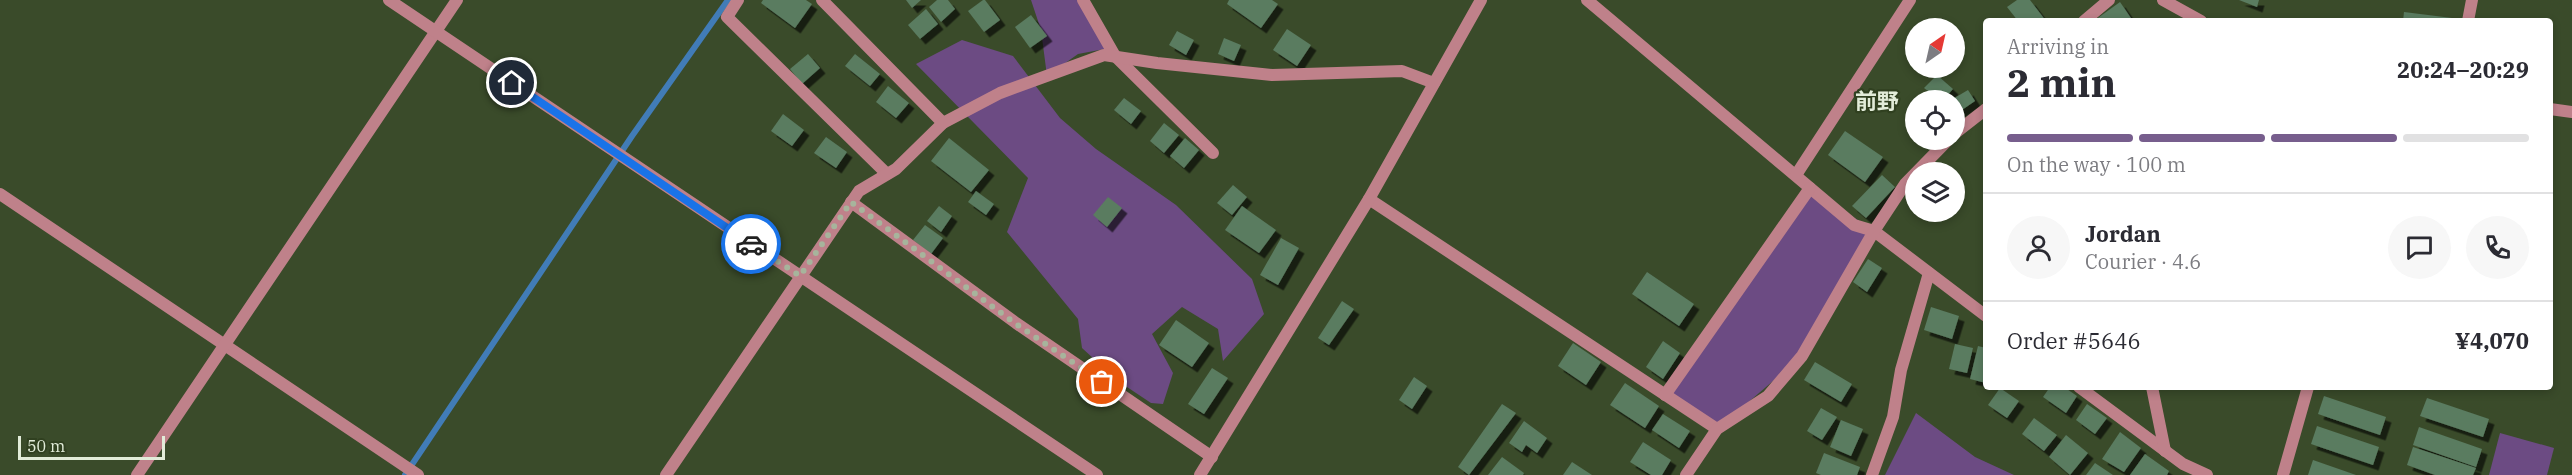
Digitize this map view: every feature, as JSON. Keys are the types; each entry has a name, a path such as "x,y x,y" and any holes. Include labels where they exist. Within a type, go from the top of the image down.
{"street":[{"path":"389,0 1097,475"},
{"path":"137,475 456,0"},
{"path":"738,0 726,18 887,174"},
{"path":"822,0 943,123"},
{"path":"1083,0 1115,56 1213,153"},
{"path":"1200,475 1369,199 1481,0"},
{"path":"1587,0 1854,225 1874,231 1983,314"},
{"path":"1796,175 1910,0"},
{"path":"2088,18 2109,0"},
{"path":"2163,0 2196,18"},
{"path":"2469,18 2472,0"},
{"path":"666,475 859,191 896,169 943,123 1000,93 1104,54 1272,75 1402,72 1434,83"},
{"path":"2553,109 2572,112"},
{"path":"1965,125 1983,111"},
{"path":"1686,475 1717,429 1768,396 1802,356 1874,231 1905,184 1938,150"},
{"path":"1665,395 1810,188"},
{"path":"0,194 418,475"},
{"path":"1369,199 1717,429"},
{"path":"851,202 1016,324 1212,456"},
{"path":"1872,475 1893,417 1901,370 1929,273"},
{"path":"2083,390 2183,464 2206,475"},
{"path":"2153,390 2165,451"},
{"path":"2283,475 2307,390"}],"shaded area":[{"path":"1031,0 1083,0 1110,48 1078,54 1047,76 1041,30"},
{"path":"962,40 1013,56 1060,118 1096,149 1176,205 1252,279 1264,314 1223,361 1218,329 1182,307 1152,334 1173,373 1163,404 1151,403 1118,381 1082,348 1078,319 1007,232 1028,178 916,64"},
{"path":"1810,188 1874,231 1802,356 1717,429 1665,395"},
{"path":"1916,413 1975,457 2014,475 1885,475"},
{"path":"2500,433 2554,448 2547,475 2489,475"}],"building":[{"path":"763,0 806,0 812,4 795,28 761,3"},
{"path":"906,0 921,0 912,8"},
{"path":"937,0 948,0 955,9 941,22 929,7"},
{"path":"983,0 1000,20 984,32 968,11"},
{"path":"1229,0 1272,0 1278,4 1261,28 1227,4"},
{"path":"2017,0 2030,0 2044,18 2016,18 2007,7"},
{"path":"2239,0 2259,0 2257,7"},
{"path":"2120,2 2131,18 2098,18"},
{"path":"926,9 938,24 920,39 908,25"},
{"path":"2404,12 2452,18 2403,18"},
{"path":"1031,15 1047,36 1030,48 1015,27"},
{"path":"1287,29 1311,45 1297,66 1273,50"},
{"path":"1177,31 1194,40 1186,55 1169,45"},
{"path":"1224,38 1241,45 1234,61 1218,54"},
{"path":"808,54 820,68 802,84 790,69"},
{"path":"855,54 880,74 870,86 845,66"},
{"path":"1934,78 1940,78 1953,89 1927,90 1924,88"},
{"path":"888,86 909,103 896,118 876,102"},
{"path":"1968,90 1975,101 1965,108 1965,92"},
{"path":"1124,98 1141,111 1131,124 1114,110"},
{"path":"783,114 804,130 792,146 771,131"},
{"path":"1164,123 1179,135 1164,153 1150,141"},
{"path":"1845,131 1883,157 1865,182 1828,155"},
{"path":"826,137 847,152 836,168 814,153"},
{"path":"949,138 989,170 971,192 931,161"},
{"path":"1185,138 1199,150 1184,168 1170,156"},
{"path":"1882,175 1895,187 1866,218 1852,206"},
{"path":"1233,185 1247,197 1232,215 1217,203"},
{"path":"976,191 994,204 986,215 968,202"},
{"path":"1108,197 1122,208 1107,227 1093,215"},
{"path":"939,206 952,216 941,232 927,221"},
{"path":"1242,206 1276,230 1259,253 1225,230"},
{"path":"925,225 943,238 931,254 913,240"},
{"path":"1281,238 1299,248 1278,285 1260,275"},
{"path":"1868,259 1882,268 1867,292 1853,282"},
{"path":"1647,272 1694,304 1679,326 1632,294"},
{"path":"1342,301 1354,309 1329,345 1318,338"},
{"path":"1931,307 1959,316 1952,339 1924,330"},
{"path":"1176,320 1209,343 1192,367 1159,345"},
{"path":"1663,341 1680,353 1663,379 1646,367"},
{"path":"1573,343 1601,362 1586,385 1558,366"},
{"path":"1955,344 1973,348 1967,373 1949,369"},
{"path":"1978,346 1983,347 1983,382 1970,379"},
{"path":"1815,362 1852,384 1841,402 1804,380"},
{"path":"1212,368 1228,378 1204,414 1188,404"},
{"path":"1414,377 1427,386 1412,409 1399,400"},
{"path":"1625,383 1659,406 1645,428 1610,405"},
{"path":"1999,390 2003,390 2019,401 2007,418 1988,405"},
{"path":"2048,390 2068,390 2077,396 2066,413 2043,397"},
{"path":"2324,396 2386,417 2380,435 2318,414"},
{"path":"2427,398 2489,419 2483,437 2420,416"},
{"path":"1502,404 1516,413 1469,475 1458,467"},
{"path":"2087,404 2107,418 2095,434 2076,420"},
{"path":"1821,408 1837,417 1822,440 1807,431"},
{"path":"1663,414 1690,431 1679,448 1652,430"},
{"path":"2034,418 2057,435 2044,451 2022,434"},
{"path":"1841,420 1863,429 1851,456 1830,447"},
{"path":"1524,421 1547,438 1537,453 1526,445 1522,452 1509,443"},
{"path":"2317,426 2379,447 2373,465 2311,444"},
{"path":"2419,427 2482,449 2476,467 2413,445"},
{"path":"2120,432 2141,448 2124,472 2102,459"},
{"path":"2066,435 2088,453 2070,475 2049,457"},
{"path":"1643,442 1671,460 1662,475 1651,475 1630,462"},
{"path":"2413,447 2476,468 2473,475 2435,475 2407,465"},
{"path":"1824,453 1860,467 1857,475 1816,473"},
{"path":"2145,454 2169,471 2167,475 2130,475"},
{"path":"1502,457 1524,473 1523,475 1488,475"},
{"path":"2313,460 2356,475 2308,475"},
{"path":"1572,462 1592,475 1563,475"},
{"path":"2095,463 2113,475 2086,475"}],"waterway":[{"path":"405,475 632,136 728,0"}],"way so far":[{"path":"751,244 800,276 851,202 1016,324 1102,382"}],"district":[{"name":"前野","path":"1877,101"}],"route":[{"path":"512,83 751,244"}]}
